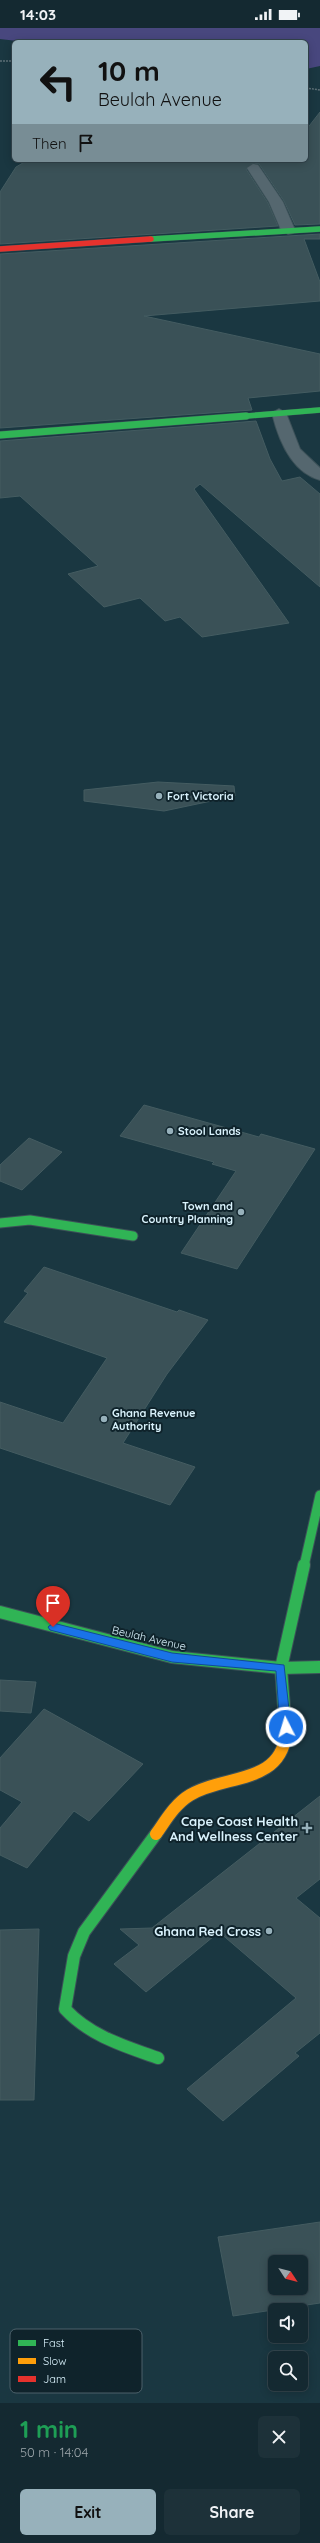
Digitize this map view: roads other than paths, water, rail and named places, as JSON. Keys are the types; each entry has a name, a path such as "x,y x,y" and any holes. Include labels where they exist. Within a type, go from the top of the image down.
{"street":[{"path":"253,168 276,202 288,230"},
{"path":"0,249 288,230 320,230"},
{"path":"0,435 320,410"},
{"path":"279,413 286,440 294,454 320,475"},
{"path":"0,1223 30,1220 133,1236"},
{"path":"158,2058 96,2035 76,2024 65,2008 74,1956 84,1932 136,1864 176,1804 196,1791 250,1777 268,1767 279,1756 287,1742 281,1668 320,1495"},
{"name":"Beulah Avenue","path":"0,1612 172,1658 281,1668 320,1667"}],"place":[{"name":"Fort Victoria","path":"159,796"},
{"name":"Stool Lands","path":"170,1131"},
{"name":"Town and Country Planning","path":"241,1212"},
{"name":"Ghana Revenue Authority","path":"104,1419"},
{"name":"Cape Coast Health And Wellness Center","path":"307,1828"},
{"name":"Ghana Red Cross","path":"269,1931"}]}
